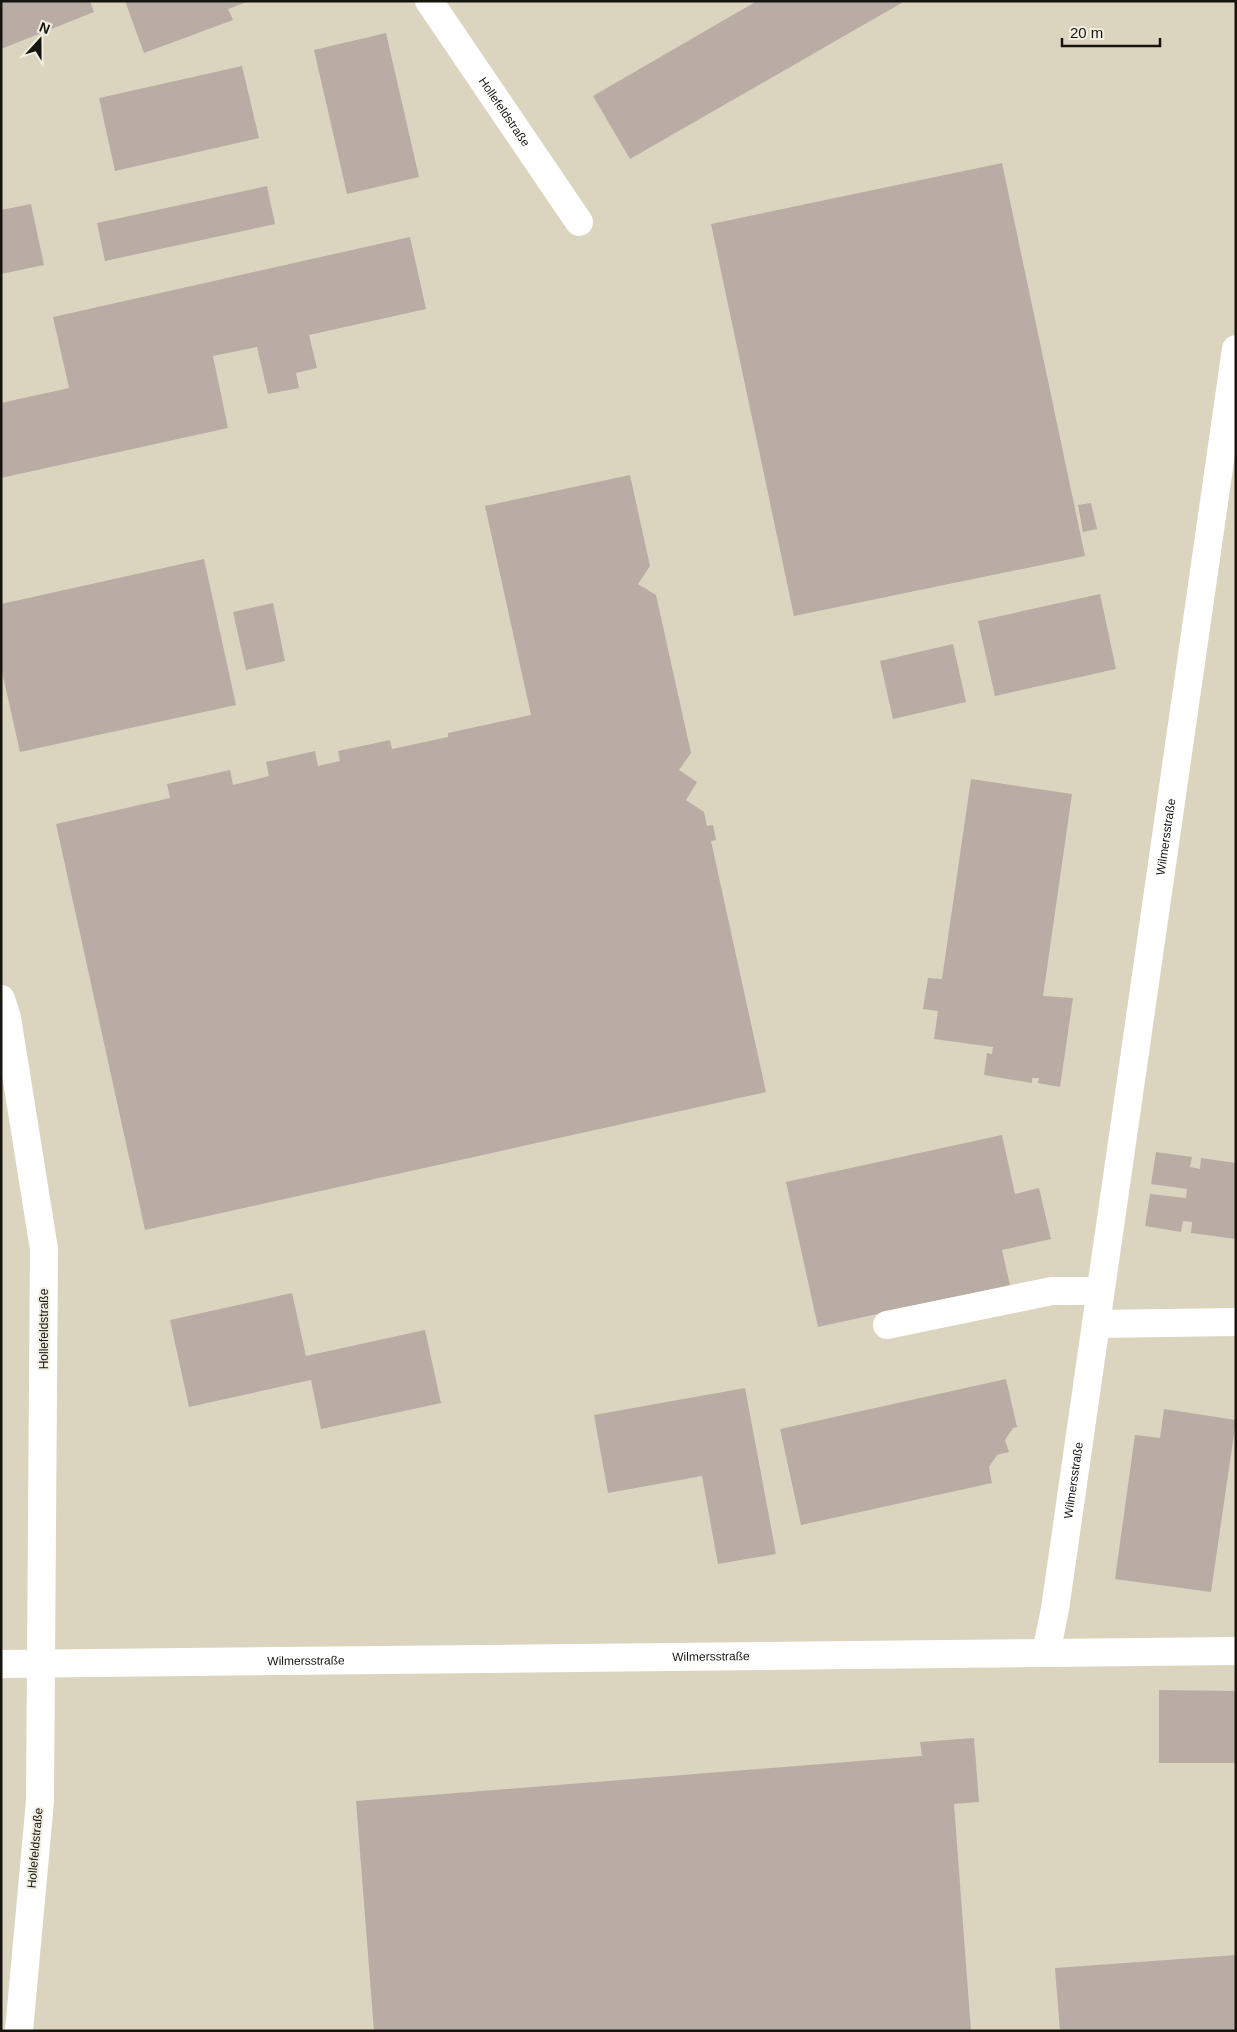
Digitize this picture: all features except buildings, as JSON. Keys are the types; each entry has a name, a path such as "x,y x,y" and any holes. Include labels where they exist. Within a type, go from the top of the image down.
{"street":[{"name":"Hollefeldstraße","path":"429,1 580,222"},
{"name":"Wilmersstraße","path":"42,1664 1046,1653 1056,1599 1236,349"},
{"name":"Hollefeldstraße","path":"1,999 7,1018 8,1060 44,1249 40,1801 20,2031"},
{"path":"887,1325 1052,1291 1100,1291"},
{"path":"1096,1324 1236,1322"},
{"path":"1046,1653 1236,1651"},
{"path":"1,1664 42,1664"}],"shaded area":[{"path":"1,1 1236,1 1236,2031 1,2031"}]}
